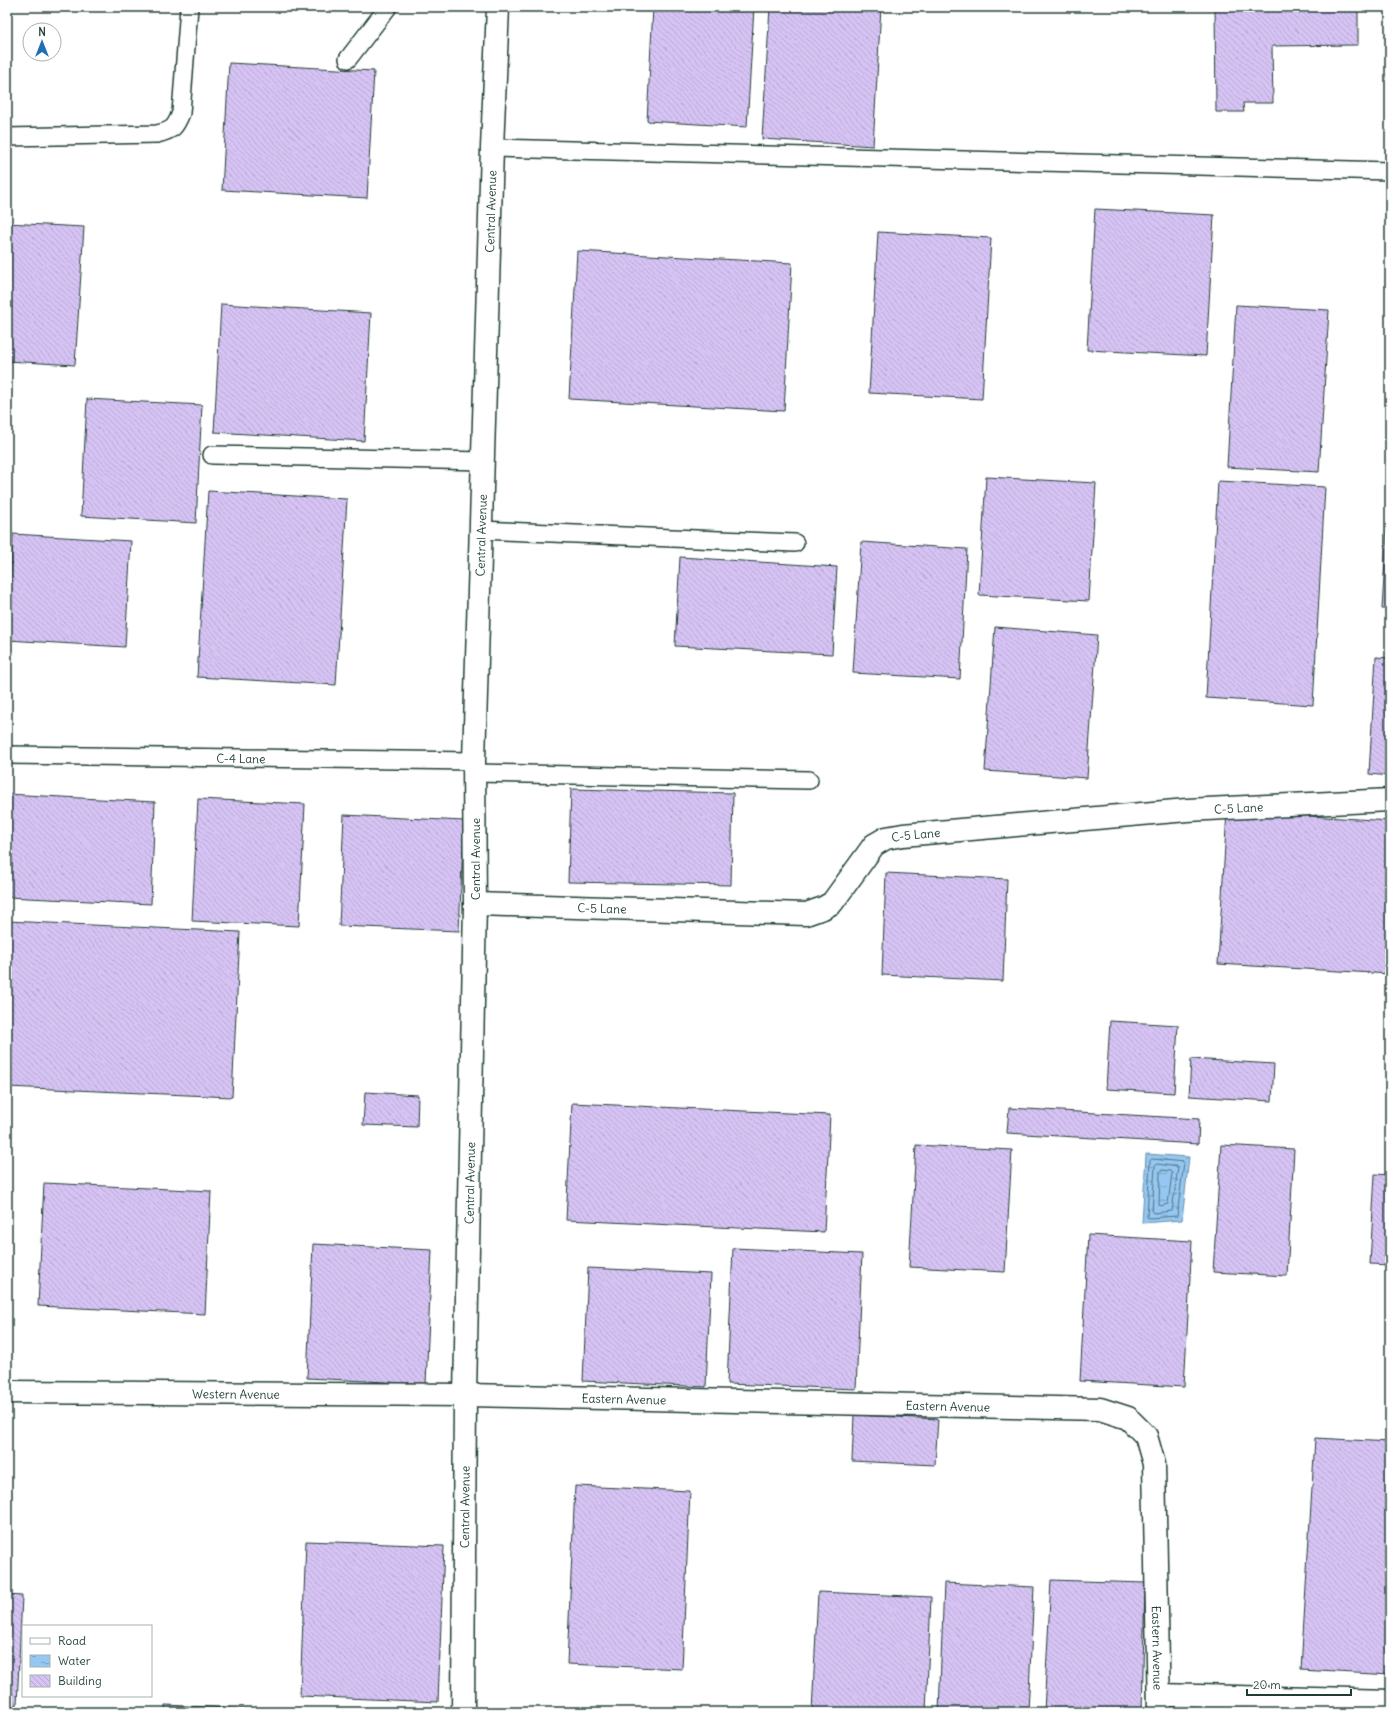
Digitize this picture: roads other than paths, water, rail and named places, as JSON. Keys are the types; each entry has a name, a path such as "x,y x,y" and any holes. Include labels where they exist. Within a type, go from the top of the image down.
{"street":[{"name":"Central Avenue","path":"463,1712 464,1394 475,904 474,767 492,148 498,7"},
{"name":"C-5 Lane","path":"475,904 806,914 832,903 874,845 886,838 903,835 1187,810 1390,800"},
{"name":"Western Avenue","path":"7,1392 464,1394"},
{"name":"Eastern Avenue","path":"464,1394 1100,1409 1128,1418 1146,1436 1154,1464 1159,1704"},
{"path":"1159,1704 1390,1701"}],"lane":[{"path":"7,136 156,134 168,131 176,125 181,113 189,7"},
{"path":"348,59 388,7"},
{"path":"492,148 1390,171"},
{"path":"212,455 483,462"},
{"path":"481,530 795,543"},
{"name":"C-4 Lane","path":"7,755 474,767 809,780"}],"water":[{"path":"1146,1154 1189,1157 1182,1220 1142,1223"}]}
